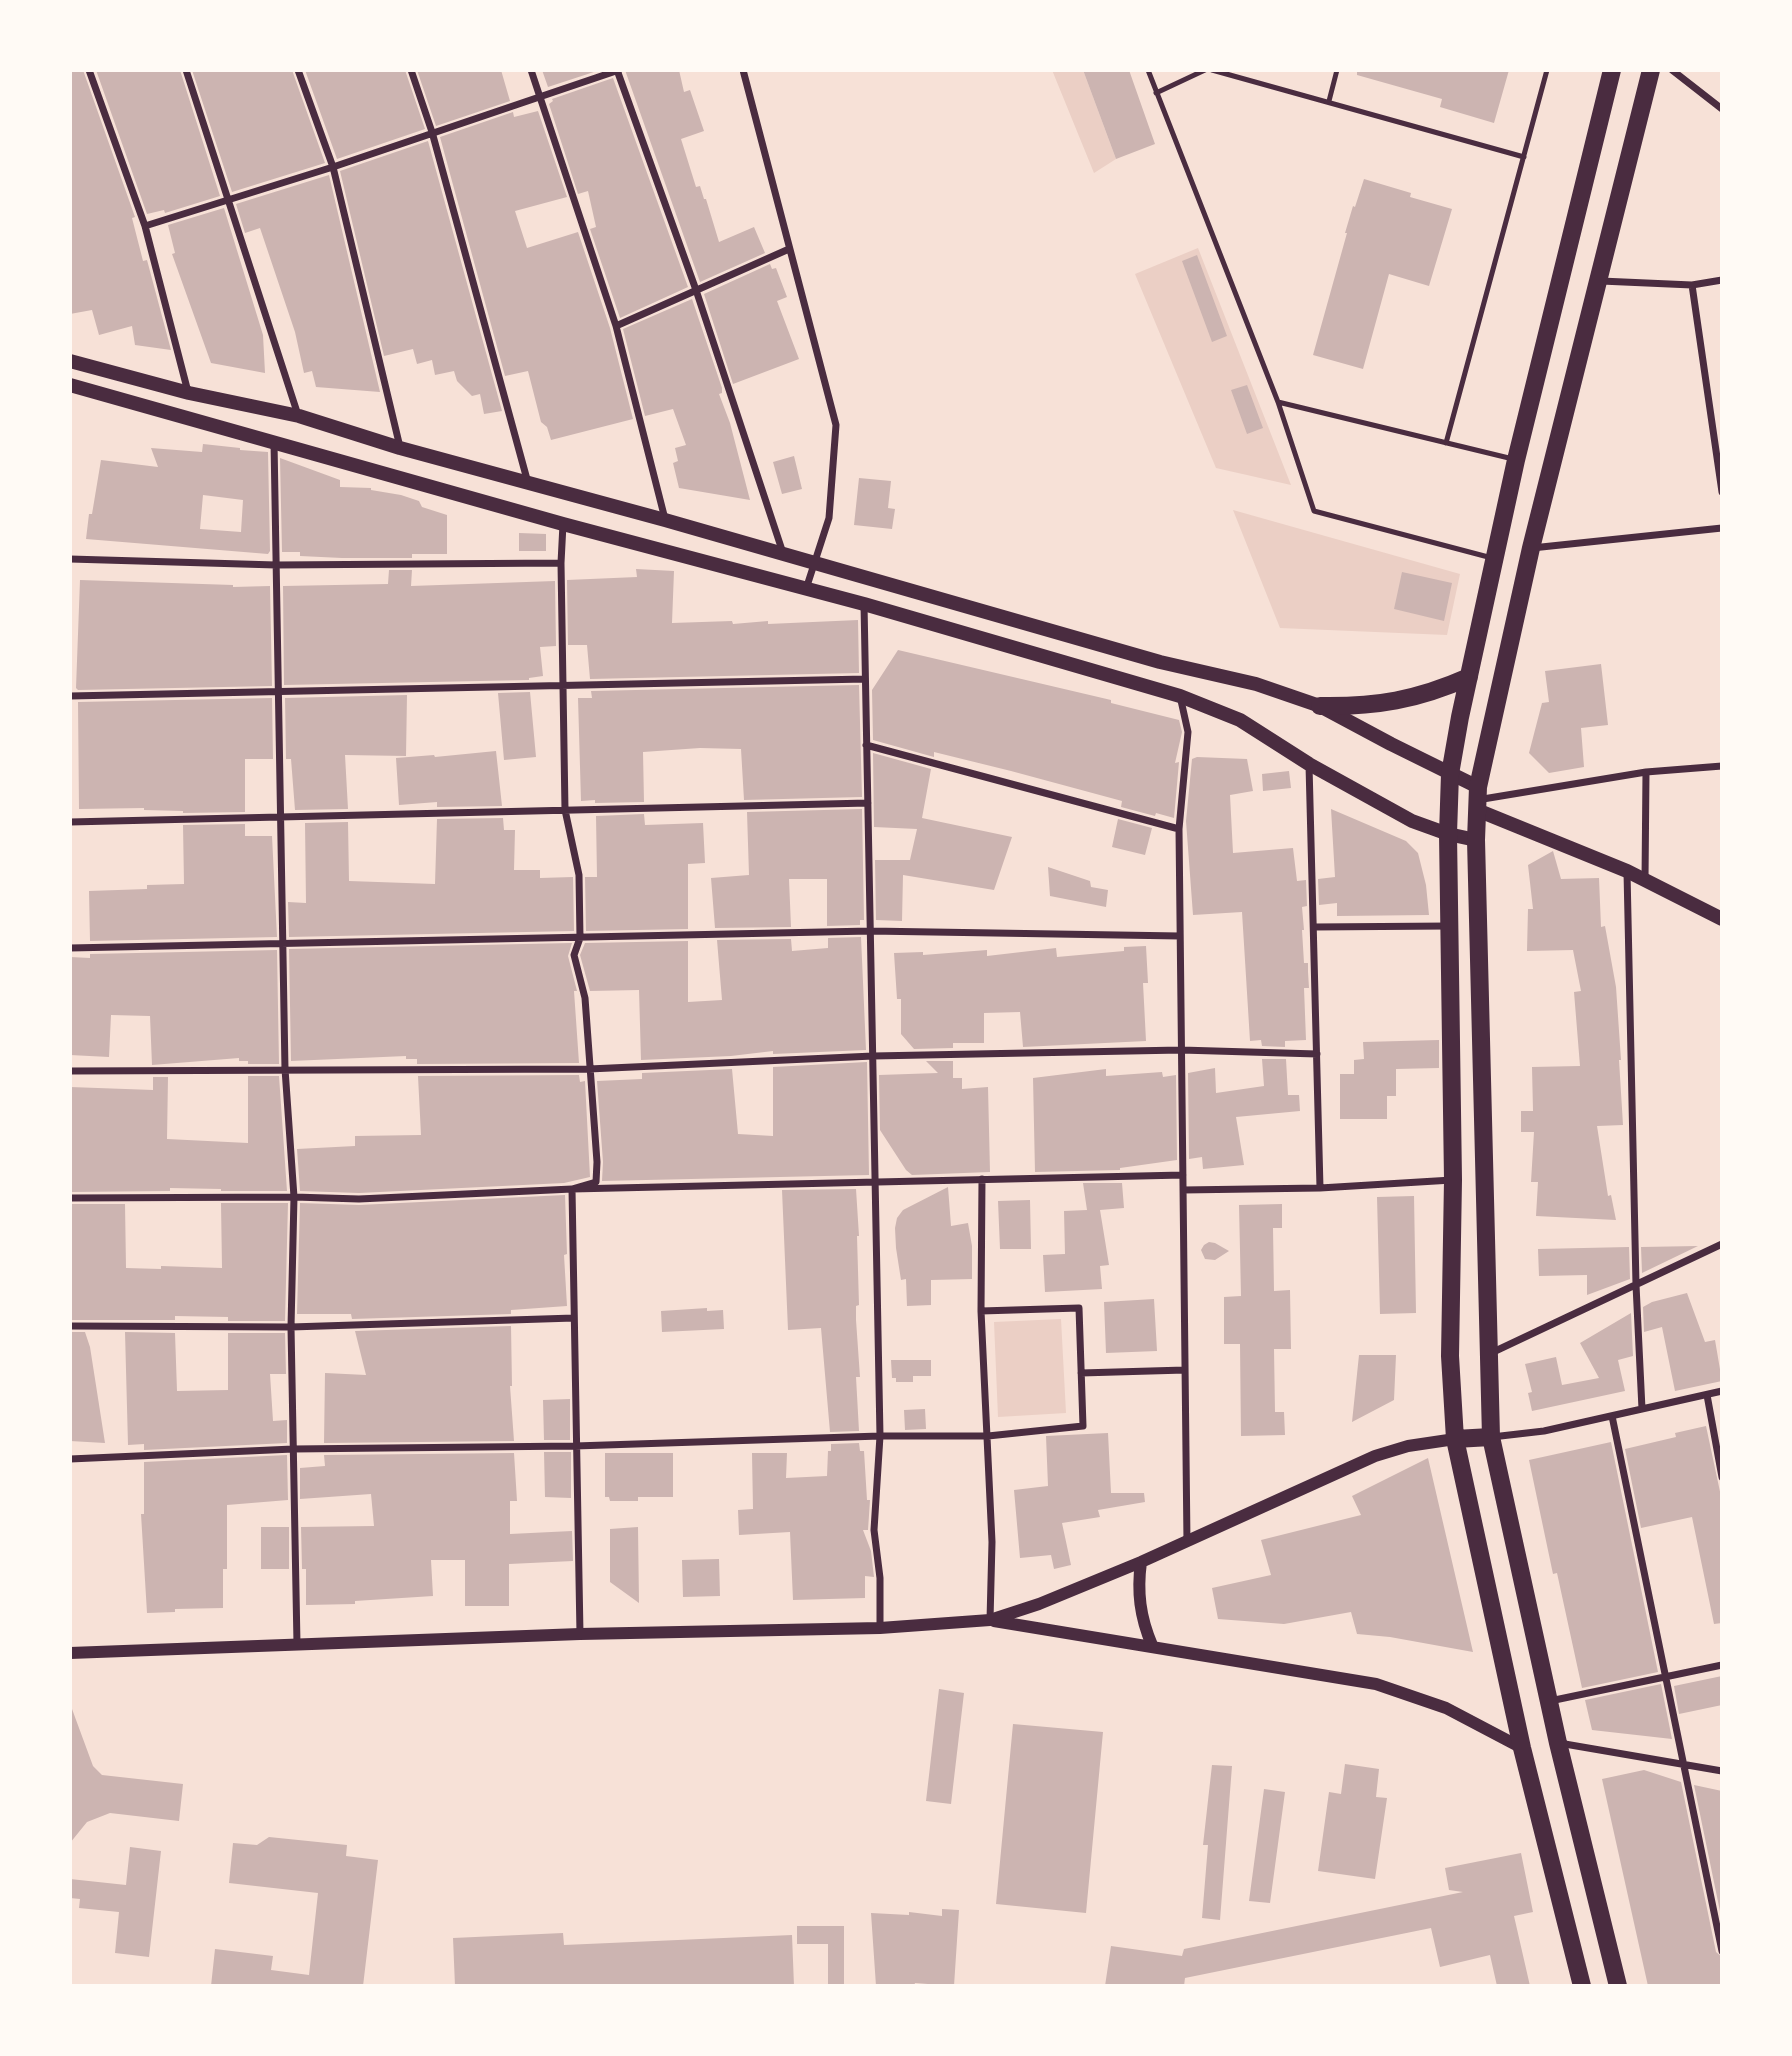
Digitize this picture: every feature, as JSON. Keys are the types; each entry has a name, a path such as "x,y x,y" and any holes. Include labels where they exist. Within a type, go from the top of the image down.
{"main road":[{"path":"1582,1986 1522,1748 1455,1439 1450,1356 1453,1180 1448,834 1450,774 1469,677 1516,460 1612,70"},
{"path":"1618,1986 1558,1743 1491,1437 1476,840 1477,799 1531,548 1651,70"},
{"path":"70,361 189,393 299,416 400,448 665,520 1160,662 1256,684 1320,706 1450,774 1477,799 1722,919"},
{"path":"70,385 563,524 864,604 1180,696 1240,720 1309,764 1412,821 1448,834 1476,840"},
{"path":"1320,706 1403,701 1469,677"},
{"path":"1455,1439 1491,1437"}],"street":[{"path":"89,70 145,226 189,393"},
{"path":"186,70 299,416"},
{"path":"298,70 333,167 400,448"},
{"path":"411,70 432,132 528,484"},
{"path":"531,70 616,326 665,520"},
{"path":"145,226 333,167 619,70 696,290 783,554"},
{"path":"743,70 835,425 829,518 806,589"},
{"path":"1672,70 1722,110"},
{"path":"616,326 789,249"},
{"path":"1599,281 1692,285 1722,280"},
{"path":"1692,285 1722,492"},
{"path":"274,441 285,1069 294,1197 291,1327 297,1644"},
{"path":"563,524 561,563 565,810 579,875 580,938 574,955 585,998 597,1162 596,1182 572,1189"},
{"path":"1531,548 1722,528"},
{"path":"70,558 276,565 561,563"},
{"path":"864,604 880,1436 874,1530 880,1578 880,1628"},
{"path":"70,696 865,679"},
{"path":"1180,696 1188,732 1179,829 1187,1542"},
{"path":"866,745 1179,829"},
{"path":"1309,764 1320,1188"},
{"path":"1477,799 1646,772 1722,766"},
{"path":"1645,881 1646,772"},
{"path":"70,821 868,803"},
{"path":"1627,871 1636,1285 1642,1409"},
{"path":"1314,927 1448,926"},
{"path":"70,948 870,931 1180,936"},
{"path":"70,1071 589,1069 873,1056 1181,1050 1317,1054"},
{"path":"70,1198 359,1199 572,1189 1183,1175"},
{"path":"982,1179 981,1311 992,1542 990,1620"},
{"path":"1183,1190 1320,1188 1453,1180"},
{"path":"572,1189 580,1634"},
{"path":"1489,1355 1722,1244"},
{"path":"70,1459 293,1449 575,1446 880,1436 988,1436 1083,1426 1079,1308 981,1311"},
{"path":"70,1326 291,1327 574,1318"},
{"path":"1081,1373 1185,1370"},
{"path":"1491,1437 1544,1431 1722,1391"},
{"path":"1707,1395 1722,1477"},
{"path":"1612,1416 1722,1951"},
{"path":"990,1620 1039,1604 1187,1542 1375,1456 1408,1446 1455,1439"},
{"path":"1140,1562 1138,1579 1141,1613 1152,1645"},
{"path":"70,1653 580,1634 880,1628 990,1620 1376,1684 1446,1708 1522,1748"},
{"path":"1549,1701 1722,1665"},
{"path":"1558,1743 1722,1771"}],"lane":[{"path":"1148,70 1278,402 1314,511 1495,558"},
{"path":"1156,93 1205,70"},
{"path":"1212,70 1524,156"},
{"path":"1329,101 1337,70"},
{"path":"1446,443 1547,70"},
{"path":"1278,402 1516,460"}],"shaded area":[{"path":"1052,70 1083,70 1116,159 1094,173"},
{"path":"1198,248 1291,485 1216,468 1135,274"},
{"path":"1233,510 1460,574 1447,635 1280,628"},
{"path":"1061,1319 1066,1413 998,1417 994,1322"}],"building":[{"path":"70,70 83,70 135,217 132,218 143,261 147,260 171,350 135,345 132,326 99,335 92,310 70,314"},
{"path":"96,70 180,70 220,196 165,213 164,210 147,214"},
{"path":"192,70 292,70 325,163 232,192"},
{"path":"305,70 405,70 425,129 337,159"},
{"path":"417,70 501,70 510,101 436,126"},
{"path":"542,70 600,70 548,87"},
{"path":"625,70 679,70 684,92 690,90 704,131 681,139 696,187 700,186 706,199 719,242 754,227 765,253 700,282"},
{"path":"1083,70 1129,70 1155,144 1116,159"},
{"path":"1357,70 1509,70 1494,123 1440,107 1442,99 1357,75"},
{"path":"613,78 688,287 620,318 590,229 596,227 588,191 578,194 549,104 552,99"},
{"path":"538,111 567,197 515,211 527,248 578,232 610,328 633,419 551,440 547,427 541,422 528,371 505,376 440,137 513,112 514,117"},
{"path":"428,141 502,411 484,414 480,394 472,396 457,381 454,371 435,375 432,360 417,364 413,349 384,356 340,171"},
{"path":"329,175 380,392 316,387 312,371 304,373 295,332 260,228 245,233 236,204"},
{"path":"1364,179 1411,193 1410,197 1452,209 1429,286 1389,274 1363,369 1313,355 1345,233"},
{"path":"224,208 263,335 265,373 211,363 172,254 175,253 168,225"},
{"path":"1197,255 1227,336 1212,342 1182,261"},
{"path":"770,264 772,269 776,268 787,297 777,301 799,359 733,384 704,294"},
{"path":"692,299 722,388 722,393 719,394 730,423 750,500 679,488 673,463 678,461 675,448 686,445 673,409 645,416 623,329"},
{"path":"1247,385 1263,428 1247,434 1231,390"},
{"path":"203,444 268,452 268,554 86,539 101,460 158,467 151,448 202,452","holes":["203,495 243,500 241,532 200,529"]},
{"path":"794,456 802,489 782,494 773,462"},
{"path":"280,458 340,480 340,487 371,488 401,495 419,501 422,507 447,515 447,554 412,554 412,558 342,558 300,556 300,552 282,552"},
{"path":"859,478 891,481 888,508 895,509 892,529 854,525"},
{"path":"519,533 546,534 546,551 519,551"},
{"path":"636,569 674,571 672,623 732,621 733,624 768,621 768,624 858,620 859,673 590,679 587,645 568,645 567,580 637,577"},
{"path":"389,570 412,570 411,586 555,581 556,646 540,647 543,676 529,680 284,685 283,586 388,584"},
{"path":"1402,572 1452,583 1444,621 1394,609"},
{"path":"80,580 233,587 270,586 272,686 78,690"},
{"path":"898,650 1111,700 1111,703 1179,720 1182,732 1175,763 1179,762 1174,818 1121,807 1122,801 1011,771 934,752 934,757 873,740 872,690"},
{"path":"1601,664 1608,725 1581,728 1584,767 1549,773 1529,753 1542,703 1549,702 1545,671"},
{"path":"859,685 862,797 744,800 741,749 700,748 643,752 644,802 581,801 578,698 592,698 591,691"},
{"path":"530,692 536,757 504,760 498,693"},
{"path":"407,695 406,756 345,755 348,809 295,810 291,759 286,759 285,698"},
{"path":"272,698 273,759 245,759 245,812 183,813 144,808 79,809 78,702"},
{"path":"496,751 502,806 437,807 437,802 399,805 396,758"},
{"path":"873,753 931,769 922,818 1012,837 994,890 903,875 902,921 876,920 875,860 910,860 917,829 874,827"},
{"path":"1192,759 1247,759 1253,791 1230,795 1233,853 1293,848 1297,881 1306,880 1307,906 1302,907 1302,930 1309,988 1304,988 1306,1040 1285,1041 1285,1047 1262,1046 1261,1040 1250,1041 1242,912 1193,915 1186,821"},
{"path":"1289,771 1291,788 1263,791 1262,774"},
{"path":"862,809 864,920 860,920 860,925 827,926 827,879 789,879 791,927 715,928 711,878 749,875 747,812"},
{"path":"1331,809 1406,841 1418,853 1426,885 1429,915 1337,916 1337,903 1319,905 1318,879 1335,877"},
{"path":"644,814 645,825 703,823 705,863 688,864 688,929 586,931 585,877 597,877 596,816"},
{"path":"503,818 504,830 515,830 514,870 540,870 540,878 573,877 574,931 289,937 288,902 306,903 305,823 348,822 349,881 435,884 437,819"},
{"path":"1118,819 1152,828 1145,855 1112,847"},
{"path":"245,824 245,836 272,836 277,937 90,941 89,891 147,889 147,885 184,884 183,825"},
{"path":"1553,851 1561,879 1599,878 1601,927 1605,926 1616,987 1623,1125 1597,1126 1608,1196 1611,1195 1616,1220 1536,1216 1538,1182 1531,1182 1534,1132 1521,1132 1521,1111 1533,1111 1532,1067 1580,1066 1574,992 1581,991 1573,950 1527,951 1528,909 1533,909 1528,865"},
{"path":"1048,867 1090,881 1091,887 1108,890 1106,907 1050,896"},
{"path":"861,937 866,1050 773,1054 773,1051 731,1056 641,1060 639,990 590,991 580,955 585,943 688,941 688,1002 722,1000 717,940 791,939 792,951 828,948 828,938"},
{"path":"572,943 568,956 577,991 574,991 579,1063 417,1064 417,1059 406,1059 406,1056 291,1061 289,949"},
{"path":"1146,946 1148,983 1143,983 1146,1041 1023,1047 1020,1012 984,1013 984,1043 953,1043 953,1048 914,1049 901,1034 901,999 897,999 894,953 923,952 923,955 987,950 987,956 1056,948 1057,957 1124,951 1124,947"},
{"path":"277,950 279,1064 248,1064 248,1061 239,1061 239,1058 152,1065 150,1016 111,1015 109,1057 70,1055 70,957 90,958 90,954"},
{"path":"1439,1040 1439,1068 1396,1069 1396,1096 1387,1096 1387,1119 1340,1119 1340,1074 1354,1074 1354,1060 1364,1059 1363,1042"},
{"path":"1262,1059 1286,1059 1288,1095 1299,1095 1300,1111 1236,1117 1244,1165 1203,1169 1202,1157 1189,1159 1188,1073 1215,1068 1216,1093 1264,1086"},
{"path":"926,1061 953,1061 953,1078 962,1078 962,1089 988,1087 990,1172 912,1175 880,1130 879,1075 938,1073"},
{"path":"867,1062 869,1175 602,1181 597,1081 642,1079 642,1073 732,1069 738,1134 773,1136 773,1067"},
{"path":"1106,1069 1106,1076 1162,1072 1163,1077 1176,1075 1177,1160 1120,1170 1035,1172 1033,1078"},
{"path":"579,1075 580,1082 585,1081 590,1177 564,1183 359,1193 300,1191 297,1149 355,1146 355,1136 421,1135 418,1076"},
{"path":"248,1076 279,1076 287,1191 170,1188 170,1191 70,1192 70,1087 153,1090 153,1077 168,1077 167,1139 248,1143"},
{"path":"1083,1183 1122,1183 1124,1208 1100,1210 1109,1265 1100,1266 1102,1289 1045,1292 1043,1255 1065,1254 1064,1211 1087,1210"},
{"path":"948,1187 951,1226 968,1223 972,1246 972,1279 931,1280 931,1305 907,1306 906,1279 901,1280 896,1248 897,1218 903,1210"},
{"path":"856,1189 859,1236 859,1305 856,1306 856,1320 860,1377 856,1377 859,1431 830,1432 821,1328 788,1330 782,1190"},
{"path":"565,1195 567,1306 511,1310 511,1314 352,1319 351,1314 297,1314 300,1203 359,1205"},
{"path":"1414,1196 1416,1313 1380,1314 1377,1197"},
{"path":"1030,1200 1031,1249 1000,1249 998,1201"},
{"path":"221,1203 288,1203 285,1321 228,1321 228,1317 175,1316 175,1320 70,1320 70,1204 125,1204 126,1268 161,1269 161,1266 222,1268"},
{"path":"1282,1204 1282,1228 1273,1228 1274,1291 1290,1290 1291,1349 1274,1349 1275,1412 1284,1412 1285,1435 1241,1436 1240,1344 1224,1344 1224,1297 1241,1296 1239,1205"},
{"path":"1209,1242 1229,1251 1215,1260 1205,1259 1201,1250"},
{"path":"1698,1246 1642,1273 1641,1247"},
{"path":"1629,1247 1630,1279 1587,1295 1587,1275 1539,1276 1538,1249"},
{"path":"1687,1293 1705,1342 1715,1340 1722,1381 1675,1391 1662,1327 1644,1332 1643,1307"},
{"path":"1154,1299 1157,1351 1106,1353 1104,1302"},
{"path":"707,1308 707,1311 723,1310 724,1329 662,1332 661,1311"},
{"path":"1631,1313 1633,1356 1618,1360 1625,1391 1532,1411 1528,1393 1532,1392 1525,1364 1556,1357 1562,1385 1599,1378 1580,1343"},
{"path":"511,1326 510,1386 514,1441 324,1443 325,1373 366,1375 355,1331"},
{"path":"70,1332 85,1332 90,1347 105,1443 70,1441"},
{"path":"125,1332 175,1333 177,1391 228,1390 228,1333 285,1333 286,1374 270,1374 273,1421 287,1420 287,1443 144,1450 144,1444 128,1445"},
{"path":"1359,1355 1396,1355 1394,1400 1352,1422"},
{"path":"891,1360 931,1360 931,1376 913,1376 913,1382 896,1382 896,1378 892,1378"},
{"path":"570,1399 570,1440 544,1440 543,1400"},
{"path":"925,1409 926,1429 905,1430 904,1410"},
{"path":"1706,1426 1722,1501 1722,1623 1714,1624 1692,1517 1641,1528 1625,1449 1676,1437 1675,1433"},
{"path":"1108,1433 1111,1493 1144,1493 1145,1502 1098,1510 1100,1517 1062,1523 1071,1565 1054,1569 1051,1555 1020,1558 1014,1490 1048,1486 1046,1436"},
{"path":"1611,1442 1658,1672 1582,1688 1557,1573 1553,1574 1529,1460"},
{"path":"859,1443 860,1451 864,1451 867,1500 870,1500 868,1530 863,1530 871,1551 874,1577 865,1576 865,1598 793,1600 790,1532 739,1535 738,1510 753,1509 752,1453 787,1453 786,1478 827,1476 828,1451 831,1451 831,1444"},
{"path":"544,1452 571,1452 571,1498 545,1497"},
{"path":"514,1453 517,1501 510,1501 510,1534 572,1531 573,1561 509,1564 509,1606 465,1606 465,1560 431,1560 433,1596 355,1601 355,1604 306,1605 306,1569 302,1569 301,1527 374,1526 371,1494 300,1499 300,1468 325,1466 324,1455"},
{"path":"605,1453 673,1453 673,1497 638,1497 638,1501 610,1501 609,1497 605,1497"},
{"path":"287,1455 288,1500 227,1505 227,1569 223,1569 223,1608 175,1609 175,1612 147,1613 141,1514 144,1514 144,1462"},
{"path":"1428,1458 1473,1652 1357,1634 1351,1612 1284,1624 1218,1619 1212,1588 1271,1575 1261,1540 1361,1515 1352,1496"},
{"path":"261,1527 289,1527 289,1569 261,1569"},
{"path":"638,1527 639,1603 610,1582 610,1529"},
{"path":"719,1559 720,1596 683,1597 682,1560"},
{"path":"1722,1676 1722,1705 1679,1714 1674,1686"},
{"path":"1661,1684 1672,1739 1592,1730 1585,1700"},
{"path":"939,1689 964,1693 951,1804 926,1801"},
{"path":"72,1709 93,1766 102,1775 183,1784 179,1821 110,1813 87,1822 70,1843"},
{"path":"1013,1724 1103,1732 1086,1913 996,1904"},
{"path":"1345,1764 1379,1769 1376,1797 1387,1798 1375,1879 1318,1871 1329,1792 1341,1794"},
{"path":"1212,1765 1232,1766 1220,1920 1202,1918 1208,1845 1203,1845"},
{"path":"1644,1770 1681,1782 1716,1952 1722,1957 1722,1986 1648,1986 1602,1779"},
{"path":"1694,1785 1722,1791 1722,1921"},
{"path":"1264,1789 1285,1792 1270,1903 1249,1901"},
{"path":"269,1837 347,1845 346,1856 378,1860 363,1986 211,1986 215,1949 273,1956 271,1970 309,1975 318,1893 229,1883 233,1843 257,1845"},
{"path":"130,1847 161,1851 149,1957 115,1953 119,1912 79,1908 80,1899 70,1898 70,1879 126,1885"},
{"path":"1521,1853 1533,1912 1514,1916 1530,1986 1497,1986 1490,1955 1440,1967 1431,1928 1185,1978 1184,1986 1105,1986 1111,1946 1182,1956 1184,1949 1463,1892 1449,1890 1445,1868"},
{"path":"942,1909 959,1910 954,1986 915,1983 914,1986 876,1986 871,1913 909,1915 909,1912 942,1916"},
{"path":"797,1926 844,1926 844,1986 828,1986 828,1944 797,1944"},
{"path":"563,1933 564,1945 792,1935 794,1986 455,1986 453,1938"}]}
